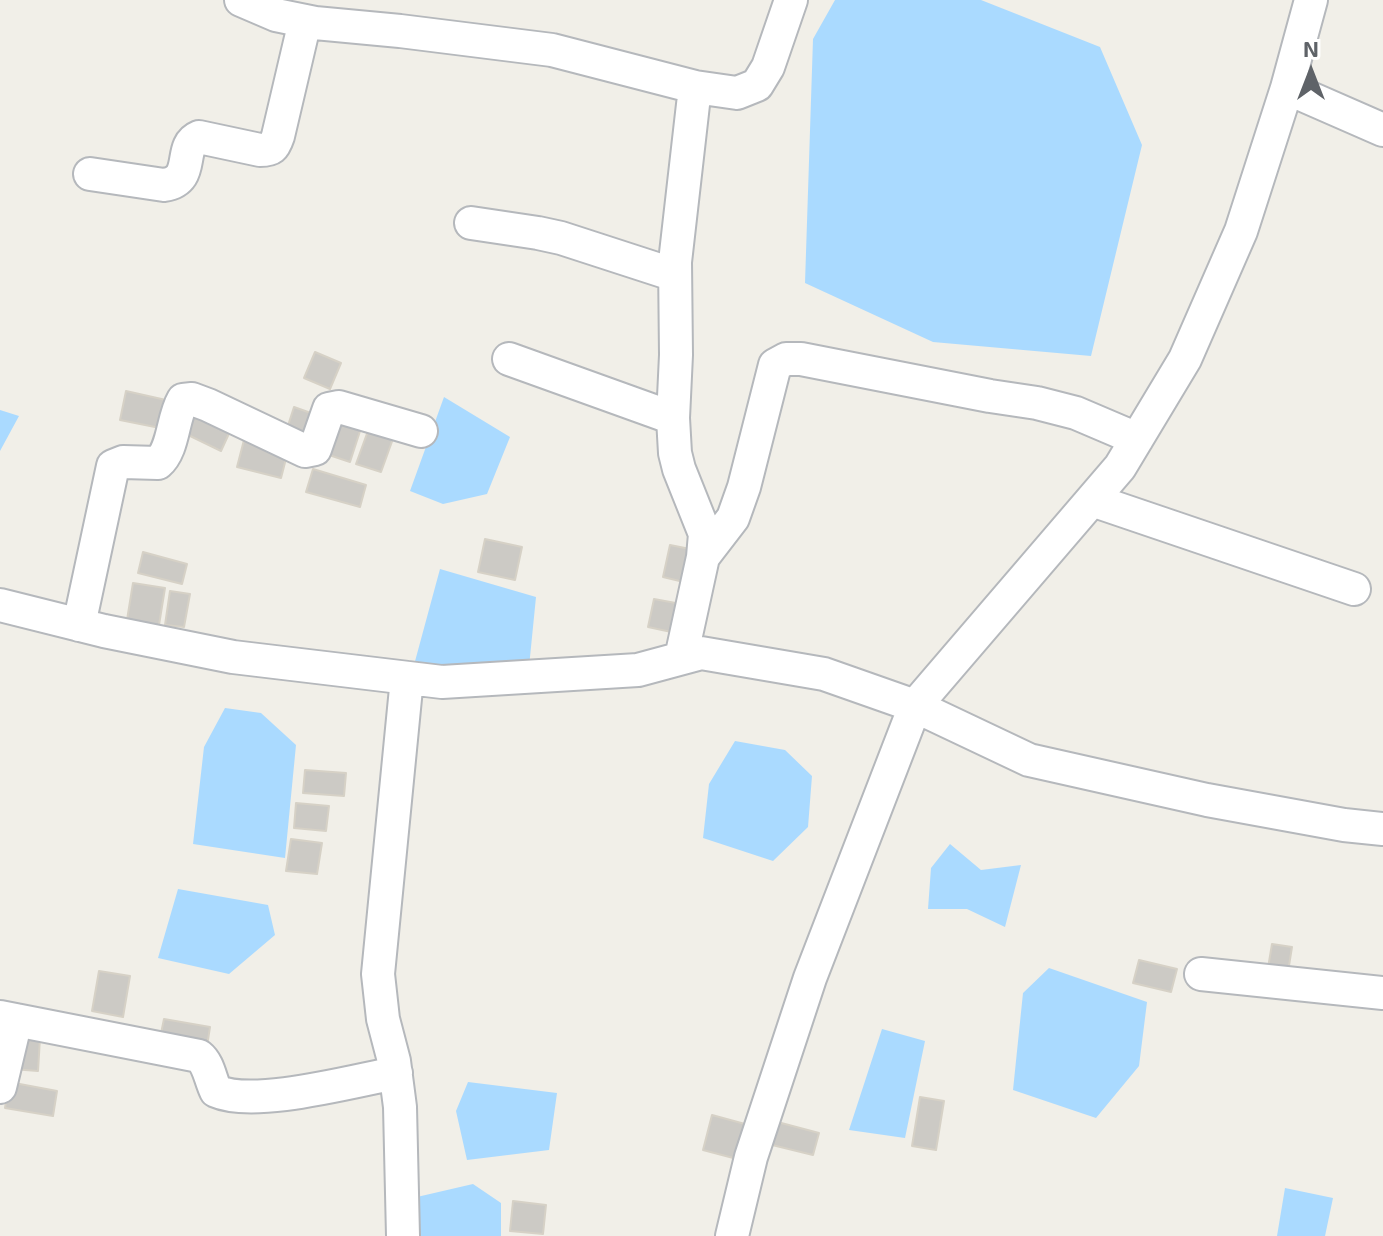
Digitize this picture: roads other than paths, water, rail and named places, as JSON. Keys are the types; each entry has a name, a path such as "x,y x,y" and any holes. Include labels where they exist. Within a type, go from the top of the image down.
{"street":[{"path":"241,0 276,15 305,21 552,50 695,87 737,93 757,85 768,67 791,0"},
{"path":"732,1236 751,1157 810,978 915,706 1120,467 1185,359 1241,231 1287,88 1311,0"},
{"path":"90,174 172,184 179,180 190,145 199,137 260,150 275,147 305,21"},
{"path":"681,658 703,557 705,534 679,469 673,418 675,275 695,87"},
{"path":"1287,88 1383,130"},
{"path":"471,223 561,238 675,275"},
{"path":"509,359 673,418"},
{"path":"703,557 733,518 744,487 775,365 786,359 801,359 1037,403 1076,413 1137,439"},
{"path":"79,625 113,466 123,462 158,463 165,457 183,400 192,399 208,405 305,451 315,449 327,412 333,407 421,431"},
{"path":"1092,500 1354,589"},
{"path":"0,605 233,657 442,682 638,670 701,653 824,674 915,706 1029,760 1207,800 1383,829"},
{"path":"403,1236 400,1107 396,1073 383,1019 378,974 407,678"},
{"path":"1201,974 1383,993"},
{"path":"0,1087 8,1019 199,1056 206,1062 216,1091 225,1095 289,1094 396,1073"}],"water":[{"path":"835,0 981,0 1100,47 1142,145 1091,356 933,342 805,283 813,39"},
{"path":"444,397 510,437 487,494 443,504 410,491"},
{"path":"0,410 19,416 0,451"},
{"path":"440,569 536,597 529,667 437,674 414,665"},
{"path":"225,708 261,713 296,745 285,858 193,844 204,747"},
{"path":"735,741 785,750 812,776 808,827 773,861 703,838 709,784"},
{"path":"950,844 981,870 1021,865 1005,927 967,909 928,909 931,868"},
{"path":"178,889 268,905 275,935 229,974 158,958"},
{"path":"1049,968 1147,1002 1139,1066 1096,1118 1013,1090 1023,993"},
{"path":"882,1029 925,1041 905,1138 849,1130"},
{"path":"468,1082 557,1093 549,1150 467,1160 456,1111"},
{"path":"473,1184 501,1203 501,1236 400,1236 404,1200"},
{"path":"1285,1188 1333,1198 1325,1236 1277,1236"}]}
